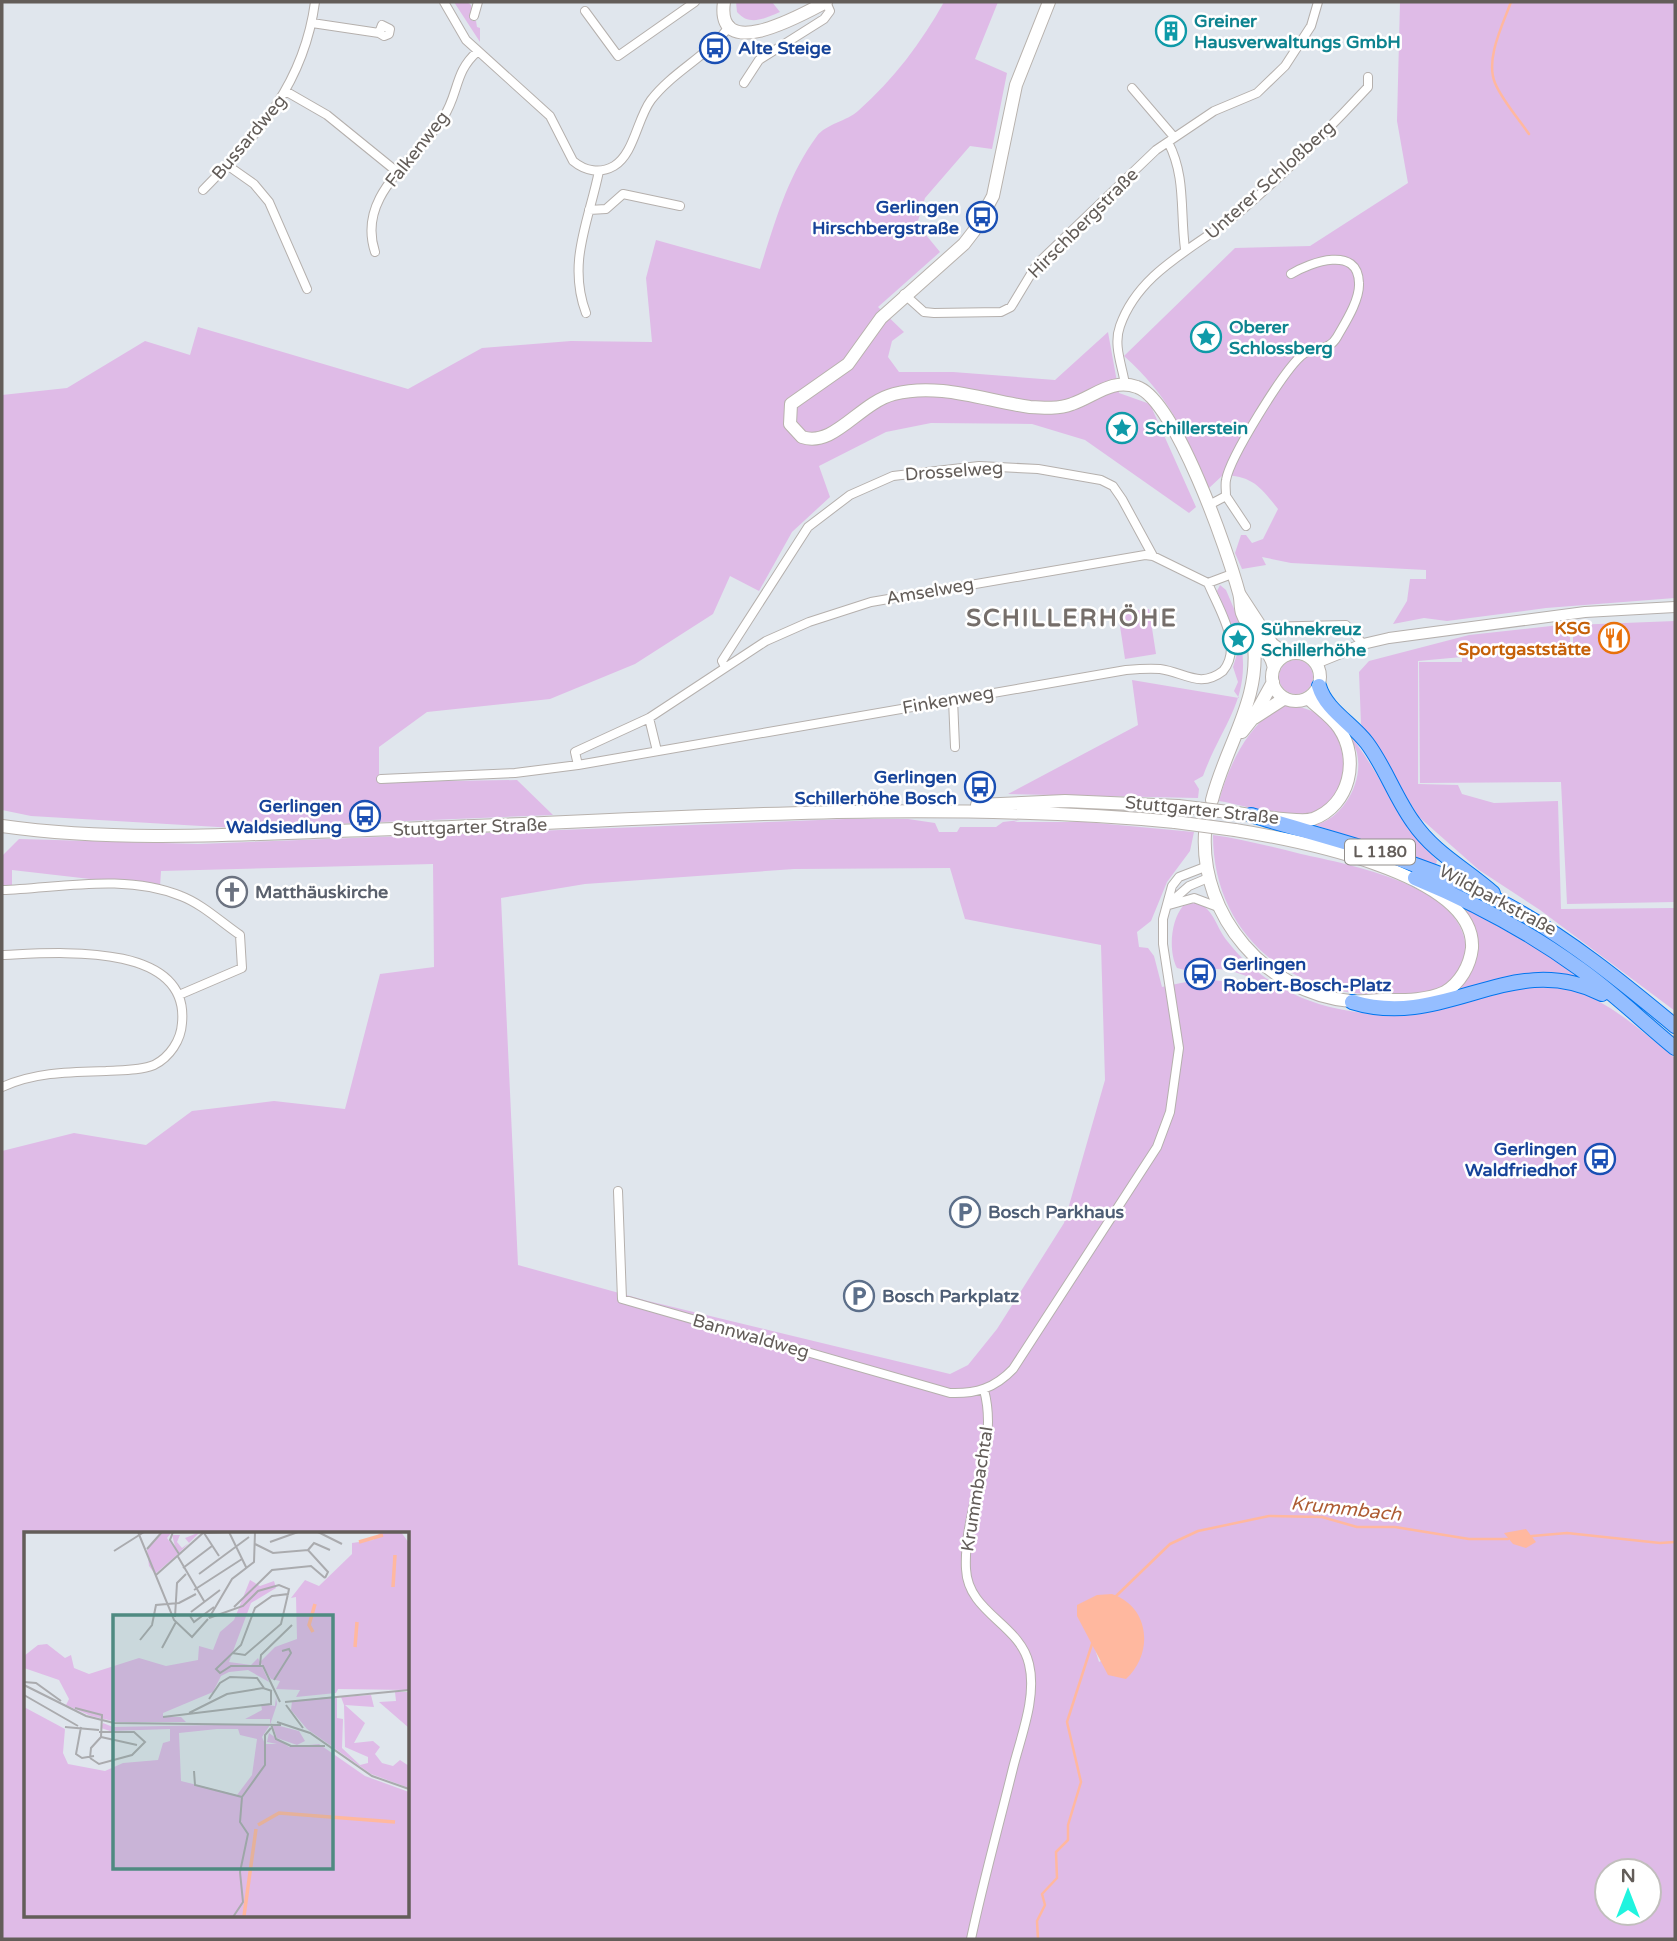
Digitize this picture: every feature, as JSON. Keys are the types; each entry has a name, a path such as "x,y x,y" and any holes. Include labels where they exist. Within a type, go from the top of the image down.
{"highway":[{"path":"1318,686 1328,704 1368,744 1400,801 1425,838 1504,904"},
{"name":"Wildparkstraße","path":"1244,814 1381,853 1504,904 1587,956 1675,1026"},
{"name":"Wildparkstraße","path":"1415,878 1485,910 1528,934 1581,970 1675,1048"},
{"path":"1352,1002 1377,1009 1410,1010 1458,999 1510,982 1550,978 1586,986 1625,1007"}],"main road":[{"path":"724,2 724,12 730,25 741,33 757,33 826,2"},
{"path":"1049,2 1018,78 993,196 964,244 901,297 881,318 848,364 791,404 790,424 802,437 829,437 866,405 901,392 942,391 1028,406 1052,407 1074,404 1101,389 1125,384 1143,389 1161,406 1209,505 1240,595 1274,668 1273,682 1253,718 1236,737"},
{"path":"1256,630 1287,655 1304,654 1316,663 1320,674 1318,686 1308,698 1300,701 1285,698 1273,682"},
{"path":"1212,800 1218,777 1236,737 1253,688 1256,630"},
{"path":"1274,668 1287,655"},
{"path":"1253,718 1285,698"},
{"name":"Stuttgarter Straße","path":"938,811 979,804 1065,801 1178,806 1300,821 1312,819 1343,793 1349,779 1349,748 1335,722 1308,698"},
{"name":"Stuttgarter Straße","path":"2,826 95,834 230,834 938,811 1175,822 1235,830"},
{"name":"Wildparkstraße","path":"1235,830 1296,839 1415,878"},
{"path":"1205,834 1207,872 1218,906 1244,947 1267,967 1300,986 1352,1002 1433,996 1448,990 1463,974 1472,948 1467,925 1457,911 1415,878"}],"street":[{"name":"Bussardweg","path":"203,190 228,165 286,92 301,61 315,2"},
{"path":"444,2 466,40 477,52 550,116 573,161 583,168 599,171 619,162 651,101 666,84 721,38 730,25"},
{"path":"474,16 478,2"},
{"path":"585,11 618,56 695,2"},
{"path":"744,83 759,60 824,19 830,11 826,2"},
{"path":"1171,140 1214,111 1257,93 1285,66 1311,26 1318,2"},
{"path":"312,23 379,33"},
{"name":"Falkenweg","path":"375,252 372,241 373,219 396,171 445,116 462,67 477,52"},
{"name":"Unterer Schloßberg","path":"1125,384 1117,350 1120,324 1153,278 1185,248 1202,242 1273,181 1368,87 1368,77"},
{"path":"1132,88 1171,140 1182,181 1185,248"},
{"path":"286,92 327,115 396,171"},
{"name":"Hirschbergstraße","path":"901,297 924,312 934,313 1001,312 1011,307 1037,264 1171,140"},
{"path":"228,165 254,184 269,202 307,289"},
{"path":"586,313 578,290 577,264 581,234 599,171"},
{"path":"589,210 606,209 623,194 680,206"},
{"path":"1246,526 1226,496 1228,474 1268,402 1300,357 1310,350 1324,349 1335,340 1358,293 1357,272 1349,263 1339,260 1314,261 1291,274"},
{"name":"Drosselweg","path":"725,667 722,661 808,527 849,495 893,476 979,466 1038,469 1101,480 1113,486 1122,499 1153,556"},
{"path":"1209,505 1226,496"},
{"path":"1153,556 1208,583 1232,573"},
{"name":"Amselweg","path":"578,765 575,752 649,718 766,641 809,622 871,602 1103,561 1153,556"},
{"name":"Finkenweg","path":"578,765 953,699 1142,669 1161,669 1197,680 1212,678 1229,663 1231,641 1208,583"},
{"path":"1316,663 1363,644 1571,614 1675,607"},
{"path":"1256,630 1346,625 1363,644"},
{"path":"953,699 954,747"},
{"path":"649,718 657,751"},
{"path":"382,779 515,774 578,765"},
{"path":"1169,905 1168,893 1179,877 1207,872"},
{"path":"984,1390 1001,1381 1013,1369 1157,1146 1170,1112 1179,1048 1163,944 1163,919 1169,905 1207,872"},
{"path":"2,890 95,884 161,890 183,897 240,935 242,968 179,995"},
{"path":"1169,905 1194,898 1218,906"},
{"path":"2,955 80,953 116,957 158,973 179,995 183,1019 179,1037 168,1054 155,1064 136,1069 48,1074 2,1087"},
{"name":"Bannwaldweg","path":"618,1191 622,1299 950,1392 984,1390"},
{"name":"Krummbachtal","path":"971,1939 1026,1716 1031,1675 1024,1650 973,1597 967,1584 970,1518 988,1426 984,1390"}],"shaded area":[{"path":"454,2 467,2 471,5 472,21 476,21 477,27 480,28 480,42"},
{"path":"736,2 772,2 780,12 758,20 747,19 737,12"},
{"path":"944,2 998,2 975,59 1007,73 992,149 970,146 925,198 917,224 940,252 878,307 904,332 892,341 888,357 899,372 953,372 1055,380 1108,332 1119,393 1150,404 1196,507 1189,513 1085,440 1032,424 931,423 886,432 819,466 830,497 792,532 759,591 730,576 713,614 635,664 550,699 427,712 379,747 379,782 517,780 553,815 235,828 31,816 2,810 2,395 67,388 145,341 190,355 198,327 408,389 482,348 571,341 652,342 646,278 656,240 760,269 790,184 817,136 826,128 853,114 871,99 916,46"},
{"path":"1400,2 1675,2 1675,598 1546,608 1447,621 1424,618 1393,624 1407,601 1410,579 1426,579 1426,570 1291,563 1262,557 1266,565 1242,569 1235,553 1241,535 1246,535 1252,543 1263,539 1278,509 1260,488 1241,478 1223,475 1208,489 1192,451 1165,401 1124,356 1235,248 1310,246 1408,183 1397,121"},
{"path":"1220,585 1226,590 1240,623 1232,626 1217,591"},
{"path":"1149,609 1156,654 1125,659 1118,613"},
{"path":"1675,621 1675,902 1567,904 1561,782 1420,783 1419,662 1462,662 1462,657 1418,661 1418,784 1458,785 1462,794 1494,803 1558,801 1561,909 1675,908 1675,1011 1540,910 1479,870 1419,817 1361,724 1359,672 1369,661 1469,635 1569,624 1571,653 1510,656 1573,654 1573,625"},
{"path":"1239,632 1243,674 1238,697 1234,691 1238,682 1233,667 1237,654 1235,634"},
{"path":"1296,660 1308,665 1313,677 1308,689 1296,694 1284,689 1279,677 1284,665"},
{"path":"1132,680 1238,698 1203,776 1194,781 1199,789 1198,798 1008,794 1138,725"},
{"path":"1284,706 1307,709 1325,720 1337,736 1342,756 1342,775 1336,793 1324,807 1294,815 1219,801 1234,760 1250,733 1260,722"},
{"path":"1341,725 1355,741 1409,827 1437,860 1436,865 1315,825 1334,815 1342,807 1349,798 1357,776 1356,749"},
{"path":"845,819 908,819 935,823 939,832 957,832 960,827 996,827 1003,822 1020,820 1014,822 1086,822 1194,832 1190,851 1167,882 1151,921 1137,932 1139,947 1148,948 1154,956 1162,987 1215,980 1248,989 1255,979 1229,970 1192,967 1189,971 1177,968 1172,953 1173,927 1183,906 1197,902 1212,914 1224,937 1247,963 1293,994 1319,1004 1366,1013 1414,1013 1446,1008 1519,986 1549,984 1580,993 1610,1008 1675,1058 1675,1939 2,1939 2,1151 74,1133 146,1145 192,1111 274,1101 345,1109 380,974 434,967 433,864 161,871 160,887 12,870 12,885 2,886 2,856 19,839 198,844","holes":["950,868 965,919 1101,945 1105,1080 1064,1223 997,1329 968,1365 950,1374 648,1301 518,1265 501,898 585,884 794,869","1144,1638 1099,1662 1095,1649"]},
{"path":"1213,835 1347,864 1425,893 1446,908 1460,926 1466,948 1463,965 1443,987 1422,994 1408,995 1351,993 1318,985 1289,971 1263,952 1242,929 1226,902 1216,870"},
{"path":"1465,908 1542,951 1577,977 1530,973 1452,992 1468,973 1476,954 1475,934 1463,910"},
{"path":"1526,1529 1536,1542 1526,1548 1513,1544 1504,1533"},
{"path":"1112,1594 1125,1600 1134,1609 1144,1632 1141,1657 1126,1679 1108,1675 1077,1616 1077,1605 1097,1595"}],"waterway":[{"path":"1511,2 1496,42 1492,74 1502,96 1529,134"},
{"name":"Krummbach","path":"1114,1598 1170,1544 1198,1531 1269,1516 1322,1517 1357,1527 1395,1527 1469,1539 1508,1539"},
{"name":"Krummbach","path":"1532,1536 1567,1533 1660,1543 1675,1542"},
{"name":"Krummbach","path":"1038,1939 1037,1921 1045,1905 1042,1894 1057,1878 1056,1852 1068,1840 1068,1825 1081,1782 1067,1722 1092,1644"}],"place":[{"name":"Greiner Hausverwaltungs GmbH","path":"1171,31"},
{"name":"Alte Steige","path":"715,48"},
{"name":"Gerlingen Hirschbergstraße","path":"982,217"},
{"name":"Oberer Schlossberg","path":"1206,337"},
{"name":"Schillerstein","path":"1122,428"},
{"name":"KSG Sportgaststätte","path":"1614,638"},
{"name":"Sühnekreuz Schillerhöhe","path":"1238,639"},
{"name":"Gerlingen Schillerhöhe Bosch","path":"980,787"},
{"name":"Gerlingen Waldsiedlung","path":"365,816"},
{"name":"Matthäuskirche","path":"232,892"},
{"name":"Gerlingen Robert-Bosch-Platz","path":"1200,974"},
{"name":"Gerlingen Waldfriedhof","path":"1600,1159"},
{"name":"Bosch Parkhaus","path":"965,1212"},
{"name":"Bosch Parkplatz","path":"859,1296"}],"district":[{"name":"SCHILLERHÖHE","path":"1072,618"}]}
